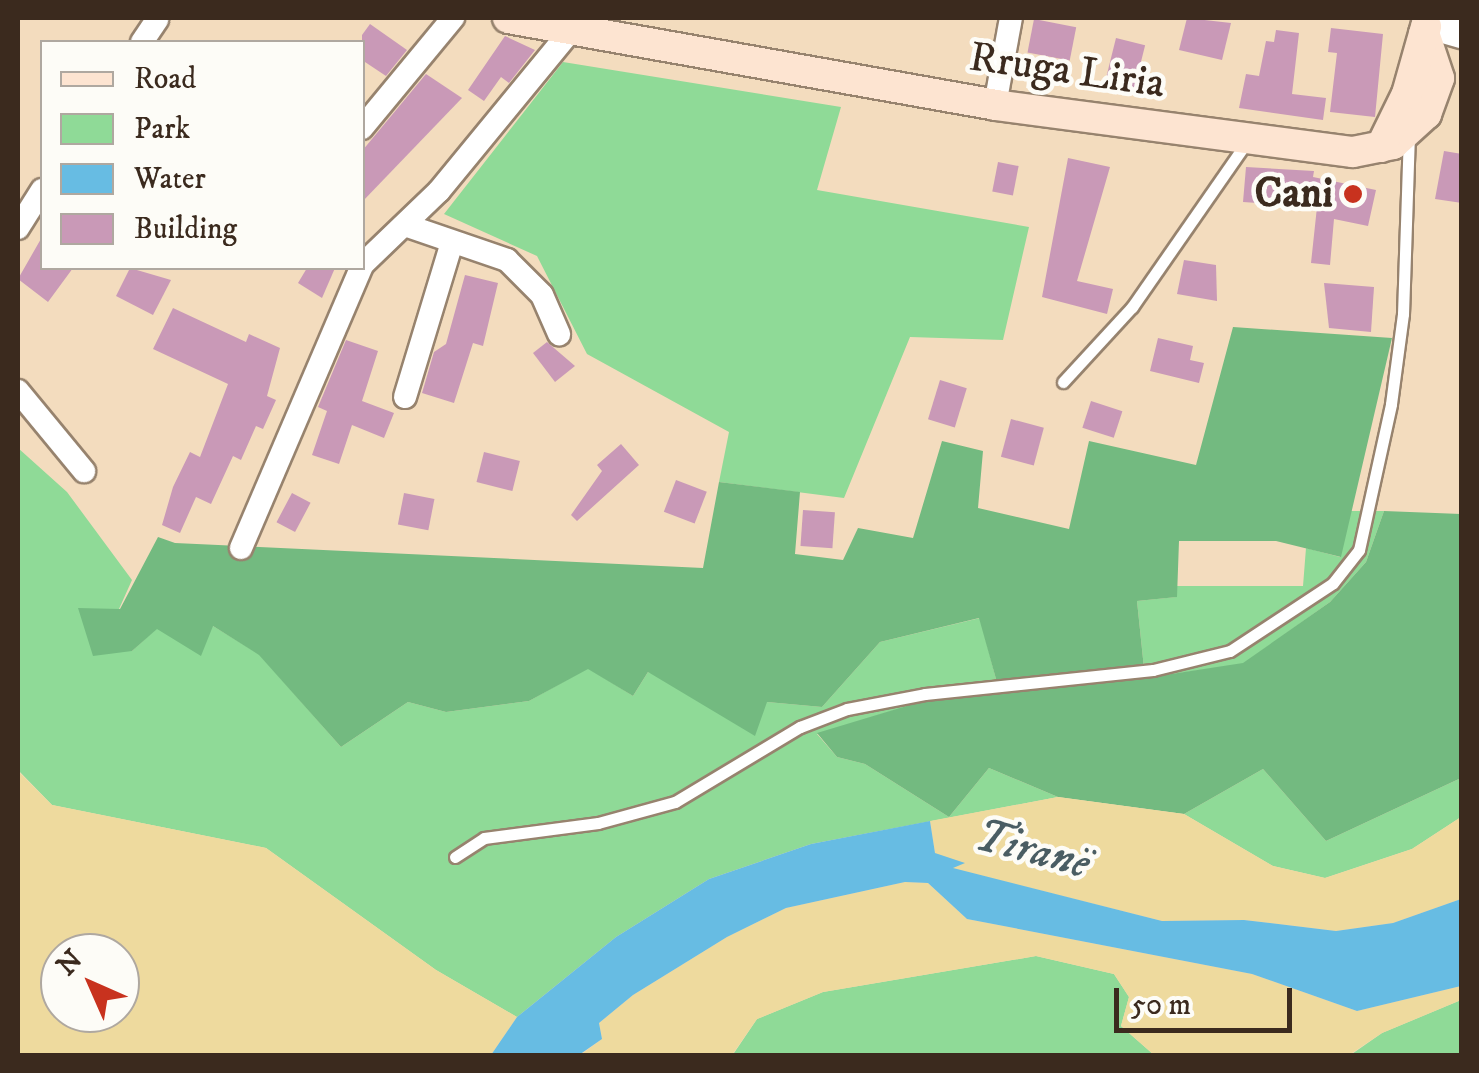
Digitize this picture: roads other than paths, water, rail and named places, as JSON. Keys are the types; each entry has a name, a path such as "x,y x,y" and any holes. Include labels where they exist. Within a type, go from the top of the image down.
{"main road":[{"name":"Rruga Liria","path":"508,18 995,105 1249,139 1379,149"},
{"path":"1379,149 1409,133 1432,103 1438,78 1426,25"},
{"path":"1379,149 1407,94 1426,25"}],"street":[{"path":"365,124 453,18"},
{"path":"995,105 1011,18"},
{"path":"143,40 157,20"},
{"path":"1426,25 1462,34"},
{"path":"365,263 404,224 572,29"},
{"path":"18,228 40,193"},
{"path":"404,224 507,260 542,294 559,334"},
{"path":"405,398 452,242"},
{"path":"241,548 360,270"},
{"path":"18,391 84,470"}],"lane":[{"path":"455,857 484,838 598,823 675,802 800,728 846,710 925,694 1153,670 1230,651 1333,584 1358,550 1391,404 1403,314 1409,133"},
{"path":"1063,382 1132,307 1249,139"}],"water":[{"path":"930,821 935,853 965,863 953,868 1162,921 1244,920 1336,931 1393,923 1461,899 1461,986 1357,1011 1252,974 967,919 928,883 905,882 786,908 727,937 633,995 599,1023 602,1039 579,1055 491,1055 517,1017 616,937 709,879 811,844"}],"place":[{"name":"Cani","path":"1353,194"}],"water label":[{"name":"Tiranë","path":"1032,851"}]}
